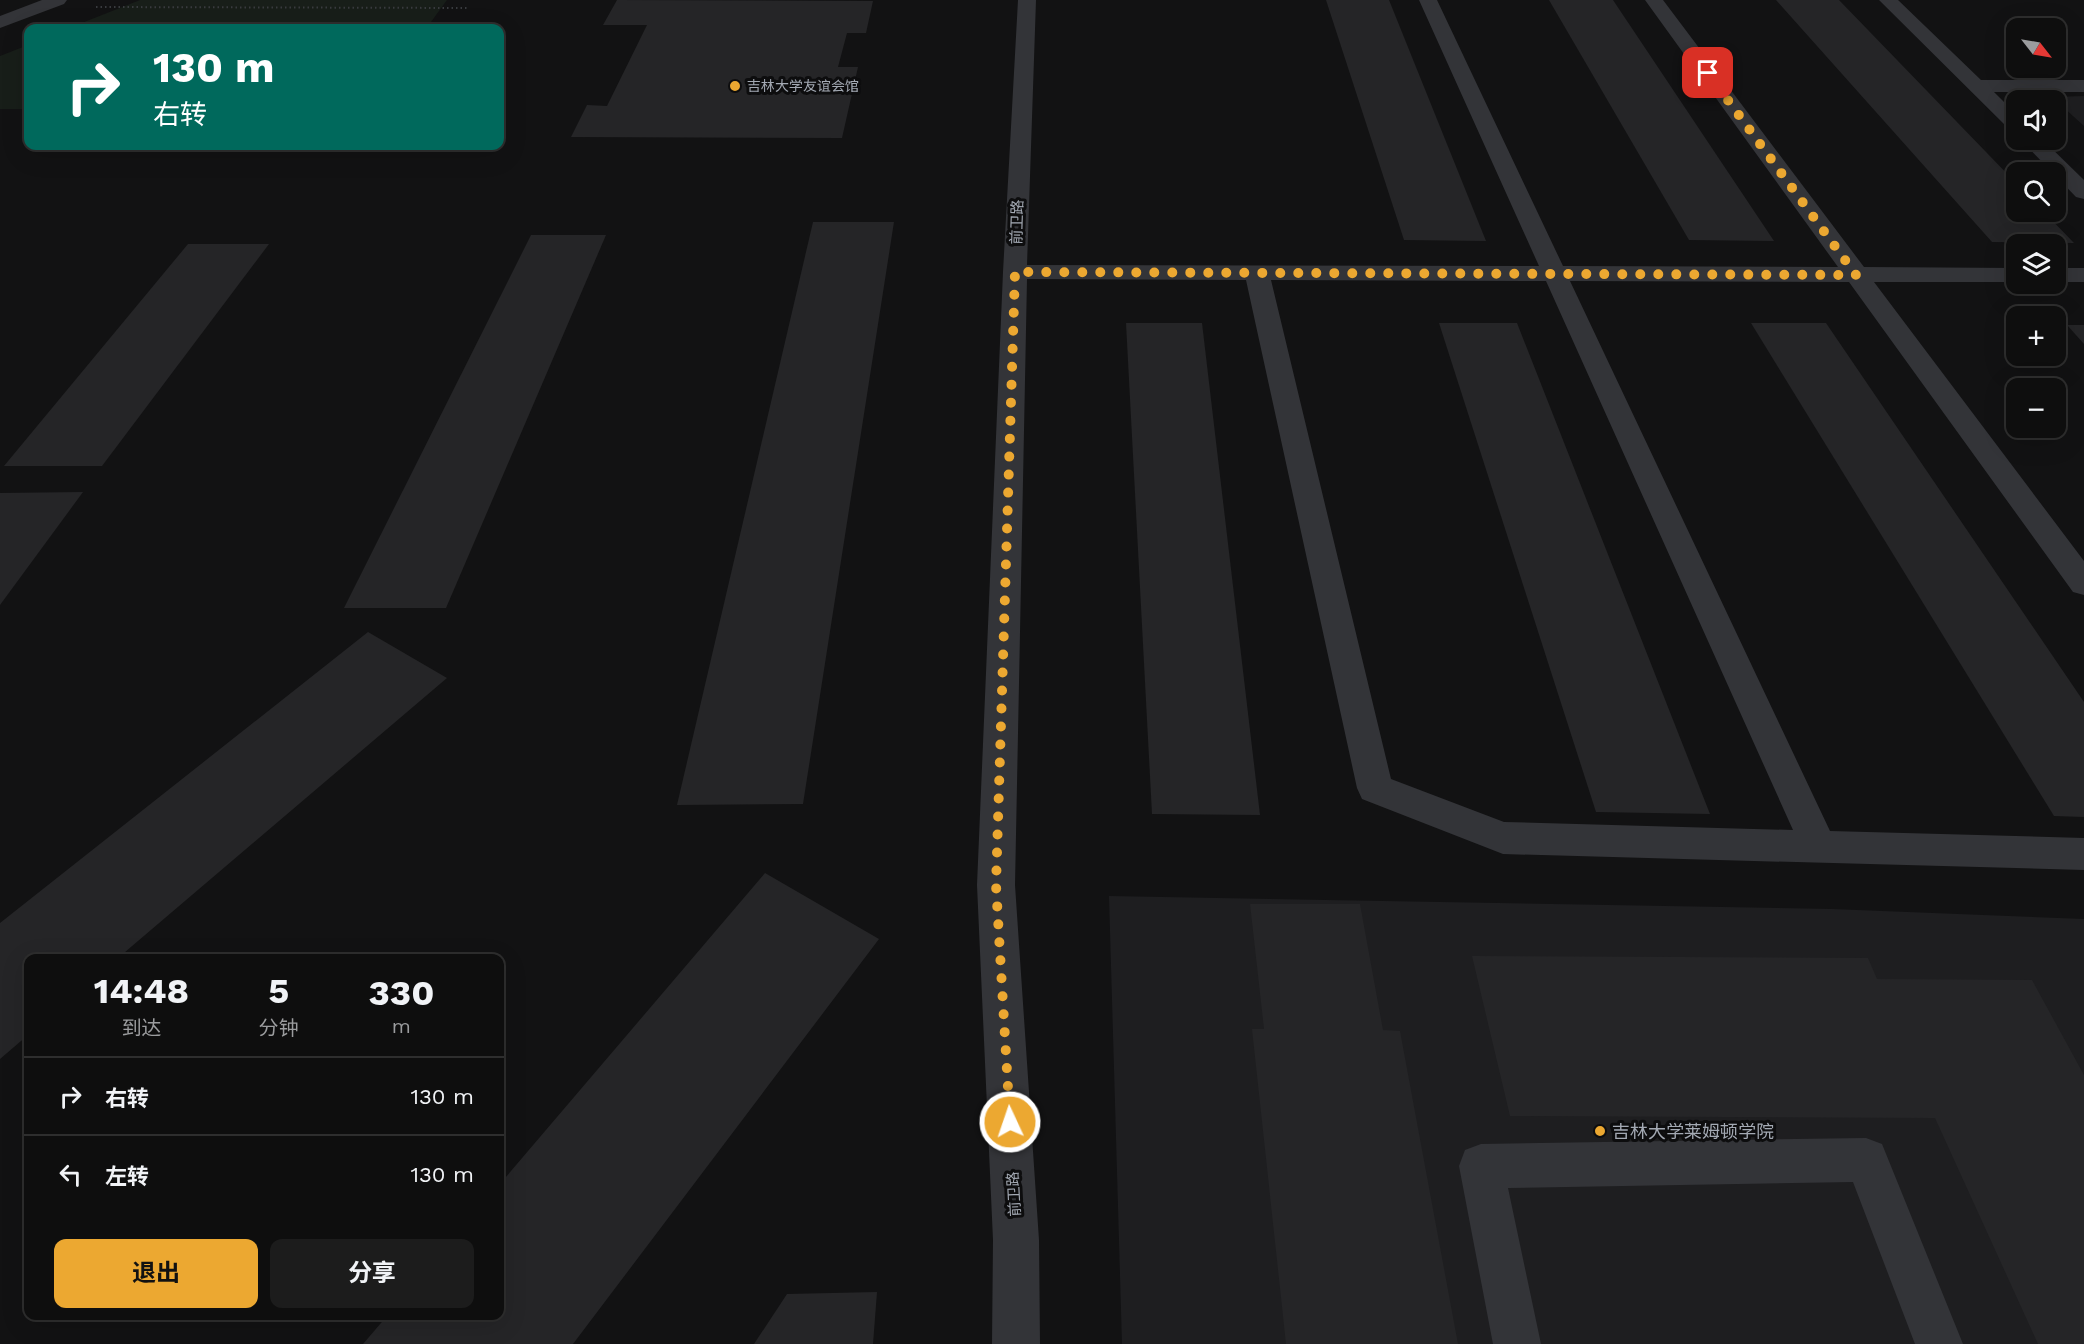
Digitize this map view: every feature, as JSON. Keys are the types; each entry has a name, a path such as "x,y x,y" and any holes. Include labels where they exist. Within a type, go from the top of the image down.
{"street":[{"name":"前卫路","path":"1016,1344 1016,1240 996,885 1015,272 1027,0"},
{"path":"1428,0 1819,847"},
{"path":"1654,0 2084,584"},
{"path":"1888,0 2006,115"},
{"path":"0,22 50,3"},
{"path":"1976,86 2084,86"},
{"path":"2041,150 2084,192"},
{"path":"1015,272 2006,275"},
{"path":"1257,273 1375,788 1503,838 2084,854"},
{"path":"2066,275 2084,275"},
{"path":"1517,1344 1481,1166 1866,1160 1939,1344"}],"path":[{"path":"50,3 467,8"}],"shaded area":[{"path":"140,0 447,0 431,24 79,24"},
{"path":"24,47 24,109 0,109 0,56"},
{"path":"2084,96 2084,126 2066,110 2066,97"},
{"name":"吉林大学莱姆顿学院","path":"1109,896 1832,909 2084,919 2084,1344 1122,1344"}],"building":[{"name":"吉林大学友谊会馆","path":"617,0 873,1 866,33 847,33 838,67 858,67 842,138 571,137 587,105 607,106 647,25 603,25"},
{"path":"1326,0 1389,0 1486,241 1404,240"},
{"path":"1549,0 1613,0 1774,241 1689,240"},
{"path":"1776,0 1839,0 2006,173 2006,222 2054,222 2065,234 2006,234 2006,242 1992,242"},
{"path":"813,222 894,222 803,804 677,805"},
{"path":"531,235 606,235 446,608 344,608"},
{"path":"2066,235 2074,243 2066,243"},
{"path":"188,244 269,244 102,466 4,466"},
{"path":"1126,323 1202,323 1260,815 1152,814"},
{"path":"1439,323 1517,323 1710,814 1596,812"},
{"path":"1751,323 1826,323 2084,702 2084,817 2054,816"},
{"path":"2067,325 2084,325 2084,344"},
{"path":"83,492 0,605 0,493"},
{"path":"368,632 447,678 123,954 24,954 24,1038 0,1059 0,923"},
{"path":"765,873 879,939 573,1344 363,1344 384,1320 504,1320 504,1179"},
{"path":"1250,904 1360,904 1383,1030 1400,1031 1458,1344 1286,1344 1252,1029 1264,1029"},
{"path":"1472,956 1868,958 1877,979 2032,980 2084,1075 2084,1344 2038,1344 1935,1118 1510,1116"},
{"path":"877,1292 873,1344 754,1344 787,1294"}],"place":[{"name":"吉林大学友谊会馆","path":"735,86"},
{"name":"吉林大学莱姆顿学院","path":"1600,1131"}],"route":[{"path":"1010,1122 996,885 1015,272 1856,275 1708,73"}]}
